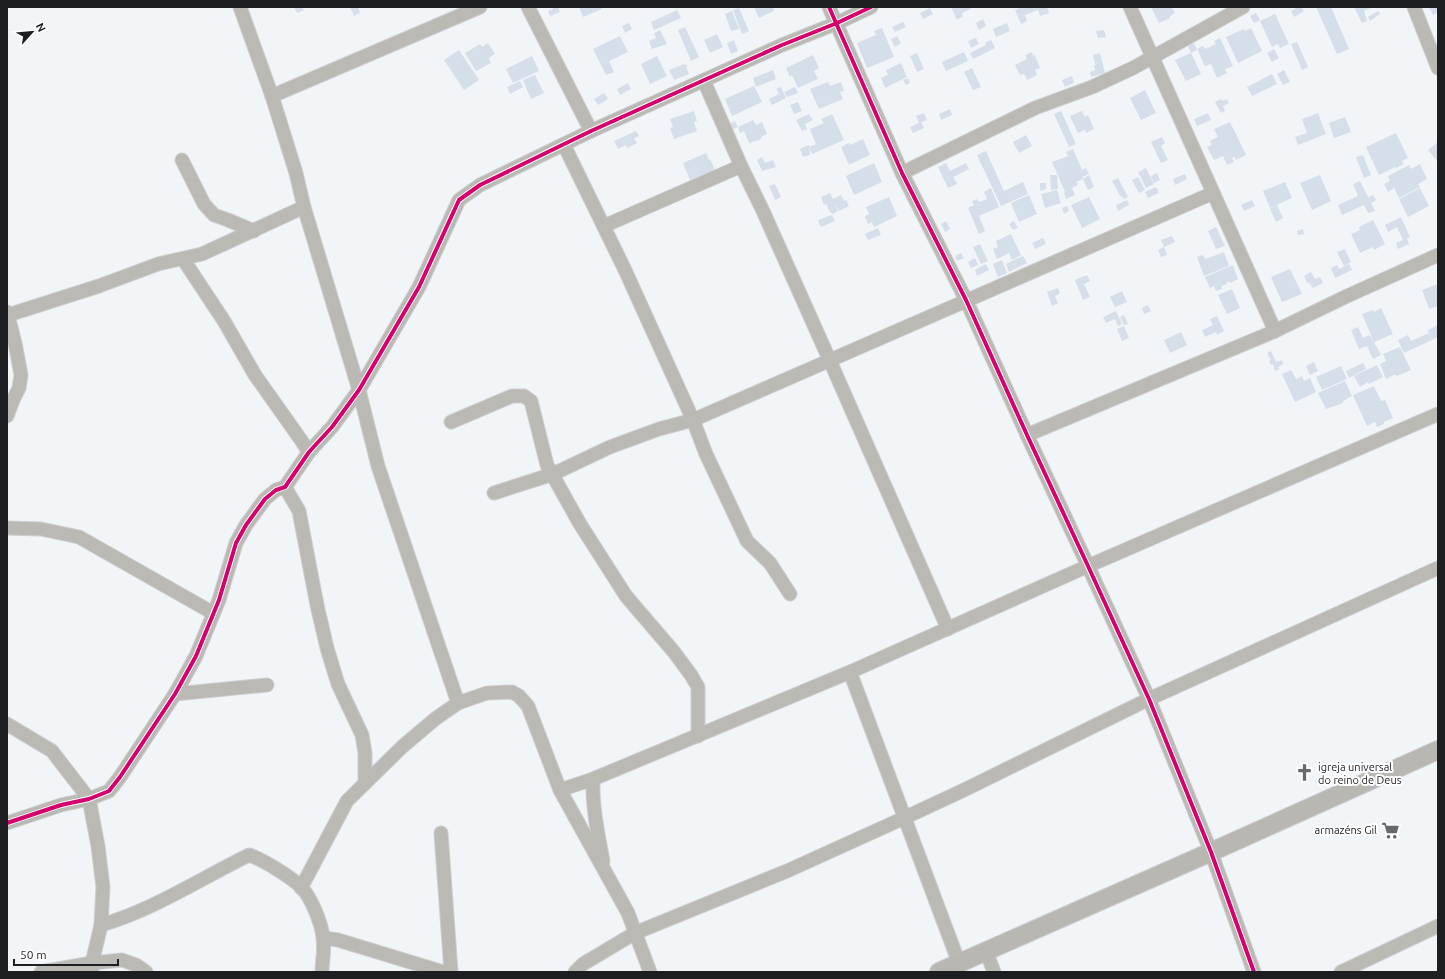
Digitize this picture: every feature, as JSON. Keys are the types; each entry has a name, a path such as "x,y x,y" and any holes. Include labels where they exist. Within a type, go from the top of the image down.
{"street":[{"path":"240,7 272,96 296,173 304,207 359,390 378,466 458,703"},
{"path":"272,96 480,7"},
{"path":"528,7 592,131"},
{"path":"829,7 902,173 966,300 1149,699 1211,852 1254,972"},
{"path":"7,823 61,805 89,799 109,791 175,694 196,656 219,600 236,543 246,525 265,499 276,490 285,487 308,452 332,427 359,390 419,287 459,200 480,185 564,146 592,131 870,7"},
{"path":"1130,7 1275,331"},
{"path":"902,173 1035,108 1092,87 1133,68 1242,7"},
{"path":"1414,7 1438,68"},
{"path":"704,81 830,361 948,629"},
{"path":"564,146 625,270 693,420 706,454 747,541 770,563 790,594"},
{"path":"182,160 204,204 214,216 254,231"},
{"path":"604,226 741,166"},
{"path":"494,492 554,474 610,447 693,420 1213,193"},
{"path":"7,416 19,388 21,375 8,313 99,286 158,264 202,254 304,207"},
{"path":"1027,435 1275,331 1345,297 1438,255"},
{"path":"183,259 224,321 254,375 308,452"},
{"path":"451,422 512,396 524,396 531,401 547,465 554,474 580,524 626,596 674,652 692,675 698,687 698,736"},
{"path":"560,790 593,779 850,672 1088,566 1438,414"},
{"path":"285,487 299,511 316,605 338,684 362,735 365,753 365,781"},
{"path":"7,528 41,529 79,537 213,613"},
{"path":"575,972 583,964 602,951 635,933 787,871 904,818 1149,699 1438,568"},
{"path":"850,672 959,963"},
{"path":"175,694 267,685"},
{"path":"301,888 347,801 365,781 402,747 458,703 487,692 512,692 519,696 528,706 560,790 586,838 604,867 628,913 650,972"},
{"path":"7,724 52,751 89,799 98,846 103,887 101,925 92,967"},
{"path":"939,972 1438,750"},
{"path":"593,779 594,812 604,867"},
{"path":"441,833 451,972"},
{"path":"101,925 124,918 180,892 249,855 263,861 301,888 312,904 324,938 322,972"},
{"path":"1341,972 1438,926"},
{"path":"324,938 338,940 443,972"},
{"path":"986,951 994,972"},
{"path":"41,972 92,967 122,960 146,972"}],"building":[{"path":"294,7 302,7 304,10 297,13"},
{"path":"350,7 358,7 360,13 354,16"},
{"path":"558,7 560,12 550,16 548,11"},
{"path":"579,7 601,7 602,9 583,17"},
{"path":"754,7 773,7 774,11 759,18"},
{"path":"951,7 970,7 971,9 962,13 963,16 957,20"},
{"path":"1018,7 1047,7 1049,13 1040,16 1038,10 1025,15 1027,21 1021,24 1015,10 1019,8"},
{"path":"1151,7 1172,7 1175,13 1170,16 1170,18 1159,23"},
{"path":"1301,7 1304,11 1294,17 1291,11"},
{"path":"1316,7 1331,7 1349,49 1337,54"},
{"path":"1354,7 1373,7 1364,11 1367,21 1362,23"},
{"path":"1429,7 1438,7 1438,12 1433,15"},
{"path":"739,8 749,31 742,34 733,10"},
{"path":"930,8 933,14 923,19 920,13"},
{"path":"677,10 681,18 654,30 651,22"},
{"path":"732,11 739,29 731,31 725,14"},
{"path":"1378,11 1380,14 1370,21 1368,17"},
{"path":"1256,13 1260,20 1254,23 1250,16"},
{"path":"1275,14 1289,44 1280,48 1278,44 1272,47 1260,21"},
{"path":"983,19 986,26 979,30 976,23"},
{"path":"903,22 906,27 895,32 892,27"},
{"path":"629,23 632,29 625,33 622,26"},
{"path":"1007,23 1010,31 996,37 993,29"},
{"path":"685,27 699,57 691,61 678,30"},
{"path":"882,28 894,57 867,68 857,43 876,35 874,31"},
{"path":"1251,28 1262,51 1238,63 1226,37 1244,29 1245,31"},
{"path":"660,30 667,44 652,49 649,41 656,38 654,33"},
{"path":"1104,30 1106,37 1098,38 1096,31"},
{"path":"717,34 723,47 710,53 704,40"},
{"path":"620,36 628,52 609,61 614,72 606,75 593,49"},
{"path":"897,36 901,43 895,47 891,39"},
{"path":"976,38 979,44 971,48 968,41"},
{"path":"1220,38 1233,66 1225,69 1227,73 1217,78 1211,64 1205,66 1197,49 1203,46 1205,49 1216,44 1214,41"},
{"path":"734,40 738,51 731,54 727,43"},
{"path":"991,40 995,48 973,59 970,53 986,45 985,43"},
{"path":"1297,42 1308,67 1302,70 1291,44"},
{"path":"488,43 495,54 489,58 491,63 476,71 465,53 480,44 482,47"},
{"path":"1194,43 1197,50 1191,53 1188,46"},
{"path":"1274,49 1279,58 1272,62 1267,53"},
{"path":"459,50 479,80 464,90 444,60"},
{"path":"964,52 968,61 946,71 942,62"},
{"path":"1032,52 1033,56 1035,55 1040,68 1035,70 1037,75 1027,80 1024,74 1020,75 1015,65 1027,59 1025,55"},
{"path":"917,53 924,69 917,72 910,56"},
{"path":"1100,53 1105,73 1091,77 1090,72 1095,70 1094,65 1100,63 1095,64 1093,55"},
{"path":"1191,53 1201,74 1186,81 1175,60"},
{"path":"813,55 819,68 814,71 818,79 798,88 792,75 790,77 786,68"},
{"path":"532,56 539,71 513,83 506,69"},
{"path":"657,56 667,76 650,84 641,64"},
{"path":"901,63 907,77 885,88 881,78 888,75 886,70"},
{"path":"684,64 688,66 686,67 689,74 674,80 669,70"},
{"path":"972,68 981,87 973,90 964,72"},
{"path":"773,70 776,79 756,87 753,78"},
{"path":"1284,70 1290,82 1283,85 1277,74"},
{"path":"1272,74 1277,84 1252,96 1247,87"},
{"path":"535,75 544,93 531,99 523,80"},
{"path":"1072,76 1074,83 1065,87 1062,80"},
{"path":"908,78 910,83 906,85 903,80"},
{"path":"520,81 523,87 510,94 507,87"},
{"path":"828,82 830,86 841,82 844,91 840,92 843,99 819,109 810,89"},
{"path":"628,83 631,89 620,95 617,89"},
{"path":"754,86 762,102 732,116 725,99"},
{"path":"781,87 786,98 772,105 769,99 779,94 776,89"},
{"path":"795,87 798,93 787,97 784,92"},
{"path":"1145,90 1156,113 1141,120 1130,98"},
{"path":"604,93 608,99 598,105 594,99"},
{"path":"1221,99 1222,101 1227,99 1229,103 1223,106 1225,111 1221,113 1215,102"},
{"path":"798,102 802,111 794,114 790,105"},
{"path":"950,109 952,115 941,120 939,114"},
{"path":"694,111 697,121 694,122 697,131 674,139 670,128 673,127 670,119"},
{"path":"1061,111 1076,144 1069,147 1054,114"},
{"path":"1082,111 1085,117 1088,115 1094,129 1086,133 1085,130 1078,133 1070,116"},
{"path":"924,113 927,120 921,122 924,128 913,133 910,127 919,123 916,116"},
{"path":"1208,113 1211,120 1197,126 1194,119"},
{"path":"1318,113 1326,134 1298,145 1295,137 1307,133 1302,119"},
{"path":"809,114 813,120 805,124 807,129 802,131 796,120"},
{"path":"832,114 844,140 812,154 809,147 816,144 810,129 824,123 821,119"},
{"path":"1345,117 1351,132 1334,138 1329,123"},
{"path":"753,120 756,125 762,122 767,134 761,137 761,139 749,143 744,131 740,133 738,127"},
{"path":"735,121 738,127 731,130 728,125"},
{"path":"1230,122 1246,155 1236,160 1235,157 1232,158 1234,162 1227,165 1223,156 1214,160 1207,147 1212,145 1210,141 1218,137 1214,129"},
{"path":"636,131 639,136 634,138 637,143 627,148 626,145 618,149 614,141"},
{"path":"1396,133 1408,158 1402,161 1404,164 1379,175 1366,147"},
{"path":"1026,135 1032,146 1019,153 1013,142"},
{"path":"1162,137 1165,143 1161,146 1168,160 1161,163 1151,142"},
{"path":"863,139 870,155 849,165 841,147"},
{"path":"1438,142 1438,162 1428,150"},
{"path":"809,145 810,155 803,157 800,149"},
{"path":"1073,149 1082,170 1086,168 1089,174 1076,182 1078,185 1072,188 1075,195 1066,199 1065,192 1052,162 1068,156 1066,152"},
{"path":"986,151 1004,191 1023,182 1028,194 1001,206 977,155"},
{"path":"706,153 715,170 690,180 683,163"},
{"path":"1363,155 1371,175 1364,178 1356,157"},
{"path":"762,157 765,163 773,160 776,167 762,171 757,160"},
{"path":"874,163 882,182 854,195 846,176"},
{"path":"946,163 950,171 966,163 969,169 953,177 957,184 948,188 938,167"},
{"path":"1420,164 1427,179 1418,184 1420,187 1399,198 1394,188 1388,192 1384,184 1390,181 1388,176 1409,165 1411,169"},
{"path":"1146,168 1154,184 1146,188 1138,172"},
{"path":"1157,173 1160,180 1154,183 1151,176"},
{"path":"1185,174 1187,179 1175,185 1173,179"},
{"path":"1050,175 1057,175 1058,189 1051,190"},
{"path":"1089,175 1094,187 1088,190 1083,179"},
{"path":"1320,175 1331,201 1312,210 1300,183"},
{"path":"1138,177 1145,190 1139,193 1132,180"},
{"path":"1118,178 1128,197 1124,199 1122,196 1121,197 1112,181"},
{"path":"1360,181 1375,211 1368,213 1364,205 1342,215 1338,205 1358,196 1353,184"},
{"path":"1285,182 1292,198 1270,208 1263,191"},
{"path":"1040,183 1046,183 1046,189 1040,191"},
{"path":"775,184 781,197 775,200 769,186"},
{"path":"1156,187 1159,193 1148,198 1145,192"},
{"path":"991,188 999,207 979,216 985,231 979,234 968,208 974,205 972,201 977,199 979,202 987,199 984,192"},
{"path":"1420,188 1429,206 1408,217 1399,199"},
{"path":"1057,190 1061,203 1045,208 1041,194"},
{"path":"830,193 833,199 841,195 849,206 839,211 835,203 838,211 833,214 830,212 826,204 824,205 821,197"},
{"path":"1029,195 1037,214 1019,222 1011,203"},
{"path":"1373,195 1376,200 1371,203 1368,197"},
{"path":"889,197 897,216 874,227 872,222 868,224 865,216 869,214 866,207"},
{"path":"1089,197 1100,219 1082,228 1071,205"},
{"path":"1127,200 1129,205 1118,211 1116,205"},
{"path":"1252,200 1255,206 1244,211 1241,205"},
{"path":"1277,205 1283,218 1276,222 1270,209"},
{"path":"1067,206 1069,211 1064,214 1062,208"},
{"path":"832,215 835,221 821,227 818,220"},
{"path":"1401,217 1410,237 1407,238 1409,244 1398,249 1396,243 1403,240 1397,227 1388,232 1385,225"},
{"path":"1373,220 1385,244 1374,250 1373,247 1360,253 1351,234 1360,230 1359,227"},
{"path":"946,221 950,229 945,232 941,224"},
{"path":"1014,221 1018,228 1013,230 1009,224"},
{"path":"1216,227 1225,246 1216,249 1208,231"},
{"path":"878,228 881,235 868,240 865,234"},
{"path":"1303,229 1304,234 1298,235 1297,231"},
{"path":"1011,234 1021,255 1012,260 1009,253 997,259 993,249 998,247 996,241"},
{"path":"1172,236 1175,242 1164,247 1161,240"},
{"path":"1043,238 1046,244 1035,249 1032,243"},
{"path":"980,244 988,261 981,264 973,247"},
{"path":"1164,247 1167,255 1161,257 1158,250"},
{"path":"1345,249 1351,262 1344,266 1337,252"},
{"path":"1224,252 1229,266 1204,276 1197,257 1202,255 1206,259"},
{"path":"961,253 964,258 957,261 955,256"},
{"path":"1023,256 1027,263 1009,272 1006,264"},
{"path":"975,258 978,265 971,268 968,262"},
{"path":"1002,260 1007,273 998,277 993,264"},
{"path":"986,264 989,270 977,276 975,270"},
{"path":"1349,264 1352,270 1335,278 1331,268 1337,265 1339,269"},
{"path":"1233,265 1238,279 1230,283 1229,281 1226,283 1227,284 1221,286 1222,289 1216,291 1214,286 1210,288 1205,277"},
{"path":"1290,269 1302,294 1282,302 1271,277"},
{"path":"1311,272 1315,279 1320,277 1323,283 1313,288 1309,282 1307,283 1304,276"},
{"path":"1087,275 1090,281 1084,284 1090,297 1083,300 1075,280"},
{"path":"1438,284 1438,306 1429,309 1422,290"},
{"path":"1058,288 1060,293 1055,296 1058,303 1052,306 1047,292"},
{"path":"1232,289 1240,308 1227,314 1218,295"},
{"path":"1122,291 1127,302 1115,307 1110,297"},
{"path":"1148,305 1151,311 1144,314 1142,308"},
{"path":"1381,308 1393,334 1374,342 1362,314 1373,310 1374,312"},
{"path":"1116,311 1122,324 1118,326 1115,319 1106,323 1103,317"},
{"path":"1124,315 1128,324 1124,325 1120,317"},
{"path":"1217,316 1224,331 1217,335 1216,332 1205,337 1202,330 1213,325 1210,319"},
{"path":"1438,325 1438,337 1432,340 1428,330"},
{"path":"1124,326 1129,338 1122,341 1117,329"},
{"path":"1358,327 1363,338 1370,335 1381,355 1373,359 1367,346 1359,349 1351,330"},
{"path":"1181,332 1187,345 1170,353 1164,340"},
{"path":"1429,333 1432,340 1404,353 1398,340 1408,335 1411,341"},
{"path":"1400,347 1411,370 1386,379 1380,364 1386,361 1383,354"},
{"path":"1271,351 1276,362 1282,360 1283,364 1275,371 1273,364 1271,365 1269,361 1271,360 1267,353"},
{"path":"1314,362 1318,371 1310,375 1306,366"},
{"path":"1363,363 1366,369 1349,378 1346,371"},
{"path":"1377,365 1383,377 1369,384 1368,382 1360,387 1354,376"},
{"path":"1341,366 1347,379 1322,390 1316,377"},
{"path":"1291,370 1296,379 1302,376 1304,381 1310,378 1316,392 1295,402 1282,374"},
{"path":"1345,381 1352,396 1343,401 1343,403 1326,409 1318,393"},
{"path":"1374,386 1381,401 1385,400 1393,418 1377,427 1375,422 1367,426 1353,395"}],"cycle path":[{"path":"829,7 902,173 966,300 1149,699 1211,852 1254,972"},
{"path":"7,823 61,805 89,799 109,791 120,777 175,694 196,656 219,600 236,543 246,525 265,499 276,490 285,487 309,452 332,427 359,390 419,287 459,200 480,185 591,131 782,45 837,23 871,7"}],"place":[{"name":"igreja universal do reino de Deus","path":"1305,773"},
{"name":"armazéns Gil","path":"1390,830"}]}
